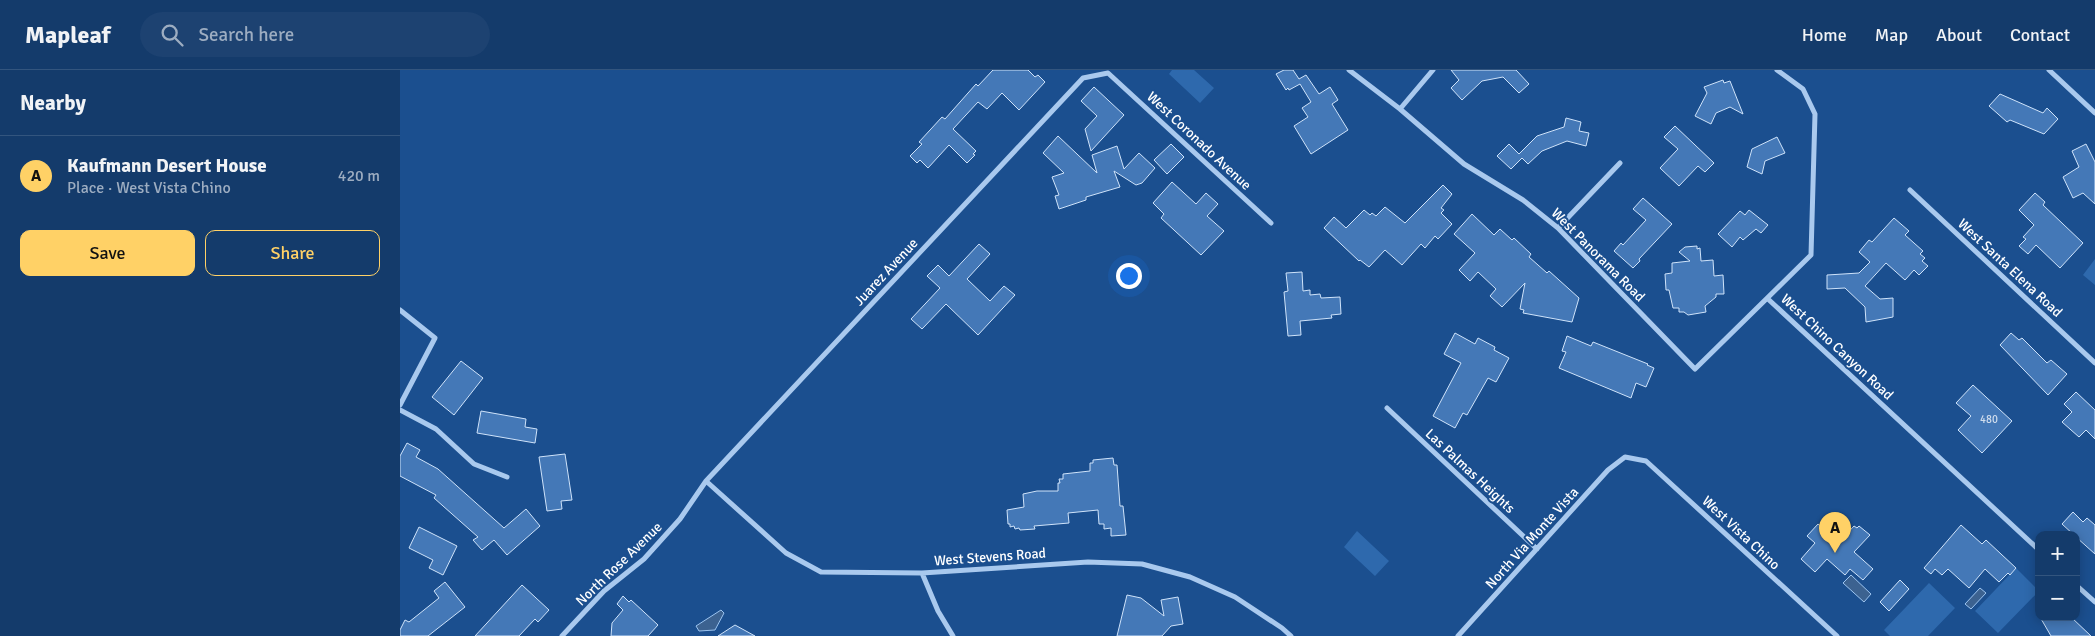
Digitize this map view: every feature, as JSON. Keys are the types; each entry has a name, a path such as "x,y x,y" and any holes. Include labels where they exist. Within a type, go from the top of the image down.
{"street":[{"name":"West Panorama Road","path":"1349,70 1400,109 1464,164 1523,200 1558,228 1695,369 1768,299"},
{"path":"1400,109 1433,70"},
{"name":"West Chino Canyon Road","path":"1777,70 1803,89 1815,114 1812,255 1768,299 2035,546"},
{"path":"2049,70 2095,113"},
{"name":"West Coronado Avenue","path":"1083,78 1108,73 1271,223"},
{"name":"Juarez Avenue","path":"706,481 1083,78"},
{"path":"1558,228 1620,163"},
{"name":"West Santa Elena Road","path":"1910,190 2095,363"},
{"path":"400,310 435,338 400,405"},
{"name":"Las Palmas Heights","path":"1387,408 1537,549"},
{"path":"400,410 436,429 474,464 507,477"},
{"name":"North Via Monte Vista","path":"1458,636 1608,470 1625,457"},
{"name":"West Vista Chino","path":"1625,457 1646,461 1837,636"},
{"name":"West Stevens Road","path":"706,481 786,554 820,572 922,573 1088,562 1142,564 1190,577 1235,597 1291,636"},
{"name":"North Rose Avenue","path":"562,636 604,591 644,559 680,519 706,481"},
{"path":"922,573 938,611 953,636"},
{"path":"2080,589 2095,602"}],"shaded area":[{"path":"1172,70 1194,70 1214,88 1200,103 1169,74"},
{"path":"2095,259 2095,285 2083,275"},
{"path":"1357,531 1389,561 1375,576 1344,547"},
{"path":"2016,568 2035,587 2035,595 1998,633 1975,611"},
{"path":"1851,575 1871,594 1864,602 1843,583"},
{"path":"1929,583 1955,608 1928,636 1890,636 1884,630"},
{"path":"1980,588 1986,593 1971,609 1965,604"},
{"path":"721,610 724,613 715,630 699,631 696,626"}],"building":[{"path":"993,70 1028,70 1035,77 1038,75 1045,82 1019,110 1002,93 987,109 978,102 953,129 976,151 973,154 975,155 967,163 949,145 928,168 920,160 917,163 910,156 922,144 919,142 942,117 945,119 976,84 978,86"},
{"path":"1284,70 1293,70 1299,79 1306,75 1319,94 1330,87 1338,100 1332,104 1348,130 1311,154 1294,126 1308,117 1302,108 1311,102 1300,84 1286,90 1276,74"},
{"path":"1451,70 1516,70 1529,84 1519,93 1503,77 1482,81 1462,100 1451,88 1459,80"},
{"path":"1723,80 1724,83 1730,81 1743,114 1730,107 1716,113 1711,124 1695,116 1707,93 1704,87"},
{"path":"1094,87 1124,115 1091,151 1085,129 1097,116 1081,101"},
{"path":"2000,94 2043,113 2047,108 2058,119 2044,134 2010,120 2007,122 1989,106"},
{"path":"1566,118 1581,122 1579,131 1589,133 1586,146 1567,141 1542,151 1528,164 1522,158 1511,169 1497,156 1509,144 1519,154 1537,136 1564,127"},
{"path":"1675,126 1714,163 1705,172 1698,166 1679,186 1660,168 1678,149 1664,137"},
{"path":"1058,136 1097,173 1092,155 1117,146 1124,169 1139,153 1155,168 1142,183 1136,185 1114,171 1120,187 1086,197 1086,200 1059,209 1055,196 1059,195 1052,177 1064,173 1043,153"},
{"path":"1777,137 1785,153 1765,161 1762,174 1747,167 1752,149"},
{"path":"1171,144 1184,157 1167,174 1154,160"},
{"path":"2086,144 2095,162 2095,204 2083,193 2073,198 2063,177 2079,167 2072,151"},
{"path":"1172,182 1196,204 1206,193 1218,204 1207,216 1224,231 1201,255 1161,218 1164,214 1153,203"},
{"path":"1443,185 1452,194 1441,208 1444,210 1441,213 1452,224 1438,239 1435,236 1425,248 1421,244 1402,265 1385,250 1369,267 1359,261 1324,228 1334,217 1346,228 1364,210 1370,215 1372,213 1376,216 1385,207 1405,223"},
{"path":"2035,193 2045,202 2043,205 2083,243 2060,268 2036,245 2028,254 2019,246 2026,239 2023,237 2034,225 2019,210"},
{"path":"1643,198 1672,224 1633,268 1614,251 1621,243 1623,245 1646,220 1633,209"},
{"path":"1749,210 1768,225 1761,233 1756,229 1743,240 1740,237 1732,247 1718,234 1740,211 1745,215"},
{"path":"1472,214 1494,235 1500,229 1512,240 1514,238 1531,254 1529,257 1547,273 1549,271 1579,298 1572,322 1523,313 1524,310 1520,309 1525,283 1502,307 1490,296 1496,289 1478,272 1470,281 1459,270 1475,253 1454,234"},
{"path":"1894,218 1909,231 1905,235 1923,251 1920,254 1925,258 1922,261 1928,266 1919,275 1914,270 1905,280 1886,263 1865,286 1880,299 1893,298 1893,317 1866,322 1865,307 1845,288 1827,289 1827,275 1859,273 1870,262 1859,252 1869,240 1872,242"},
{"path":"979,244 990,254 967,279 990,301 1004,286 1015,295 978,335 946,304 922,329 911,319 940,288 927,276 938,265 949,276"},
{"path":"1697,246 1697,249 1700,248 1701,261 1713,260 1714,276 1723,275 1724,294 1716,294 1716,297 1705,306 1706,312 1688,315 1684,312 1679,312 1679,308 1673,308 1669,290 1666,290 1665,274 1672,273 1672,263 1690,261 1679,252 1685,247"},
{"path":"1302,272 1303,291 1310,290 1310,295 1320,294 1321,298 1340,297 1341,314 1331,315 1332,318 1300,321 1301,335 1288,336 1284,292 1288,291 1286,273"},
{"path":"1455,333 1475,344 1478,338 1495,347 1494,350 1509,358 1496,382 1488,378 1467,415 1463,413 1455,428 1433,416 1461,363 1444,354"},
{"path":"2011,333 2019,340 2022,338 2047,363 2051,360 2067,374 2048,395 2000,345"},
{"path":"1567,336 1591,346 1593,342 1648,364 1654,368 1646,387 1636,383 1631,398 1559,368 1566,352 1562,351"},
{"path":"461,361 483,378 454,415 432,397"},
{"path":"1973,385 2012,421 1982,453 1958,430 1971,416 1956,403"},
{"path":"2076,392 2095,410 2095,439 2086,430 2079,437 2062,422 2072,412 2064,404"},
{"path":"481,411 526,419 525,427 537,429 535,443 477,433"},
{"path":"407,443 420,450 416,457 438,469 504,528 526,509 540,526 507,555 494,540 482,550 473,540 478,537 434,498 436,495 400,476 400,456"},
{"path":"565,454 572,500 561,501 562,509 547,511 539,457"},
{"path":"1113,458 1114,465 1117,465 1120,506 1123,506 1126,535 1111,536 1111,528 1104,529 1104,524 1099,524 1098,510 1068,513 1069,523 1034,526 1035,529 1020,530 1019,528 1015,529 1014,526 1010,527 1010,524 1008,524 1007,510 1024,507 1023,494 1037,491 1058,491 1059,479 1063,479 1063,474 1090,471 1090,463 1093,463 1093,460"},
{"path":"2073,512 2083,522 2087,518 2095,525 2095,554 2080,541 2080,531 2070,531 2062,524"},
{"path":"1818,524 1839,542 1854,526 1857,528 1859,526 1870,535 1854,552 1873,569 1863,580 1850,569 1845,575 1827,559 1815,572 1801,559 1815,543 1807,536"},
{"path":"1961,525 1982,544 1986,540 2016,568 2010,575 2008,573 1999,582 1985,569 1969,588 1948,569 1942,575 1935,569 1931,574 1924,568"},
{"path":"419,527 457,546 443,575 429,568 433,560 409,548"},
{"path":"1900,580 1909,589 1889,611 1880,602"},
{"path":"445,582 465,607 428,636 400,636 400,630 405,620 409,622 439,598 434,591"},
{"path":"522,585 549,610 538,622 535,619 519,636 475,636"},
{"path":"1127,595 1141,598 1164,616 1161,600 1178,597 1183,624 1171,626 1162,636 1117,636"},
{"path":"623,596 629,602 631,600 658,625 648,636 611,636 612,623 623,610 617,604"},
{"path":"2042,621 2075,621 2091,636 2051,636"},
{"path":"735,625 755,636 718,636"}],"place":[{"name":"Kaufmann Desert House","path":"1835,553"}]}
